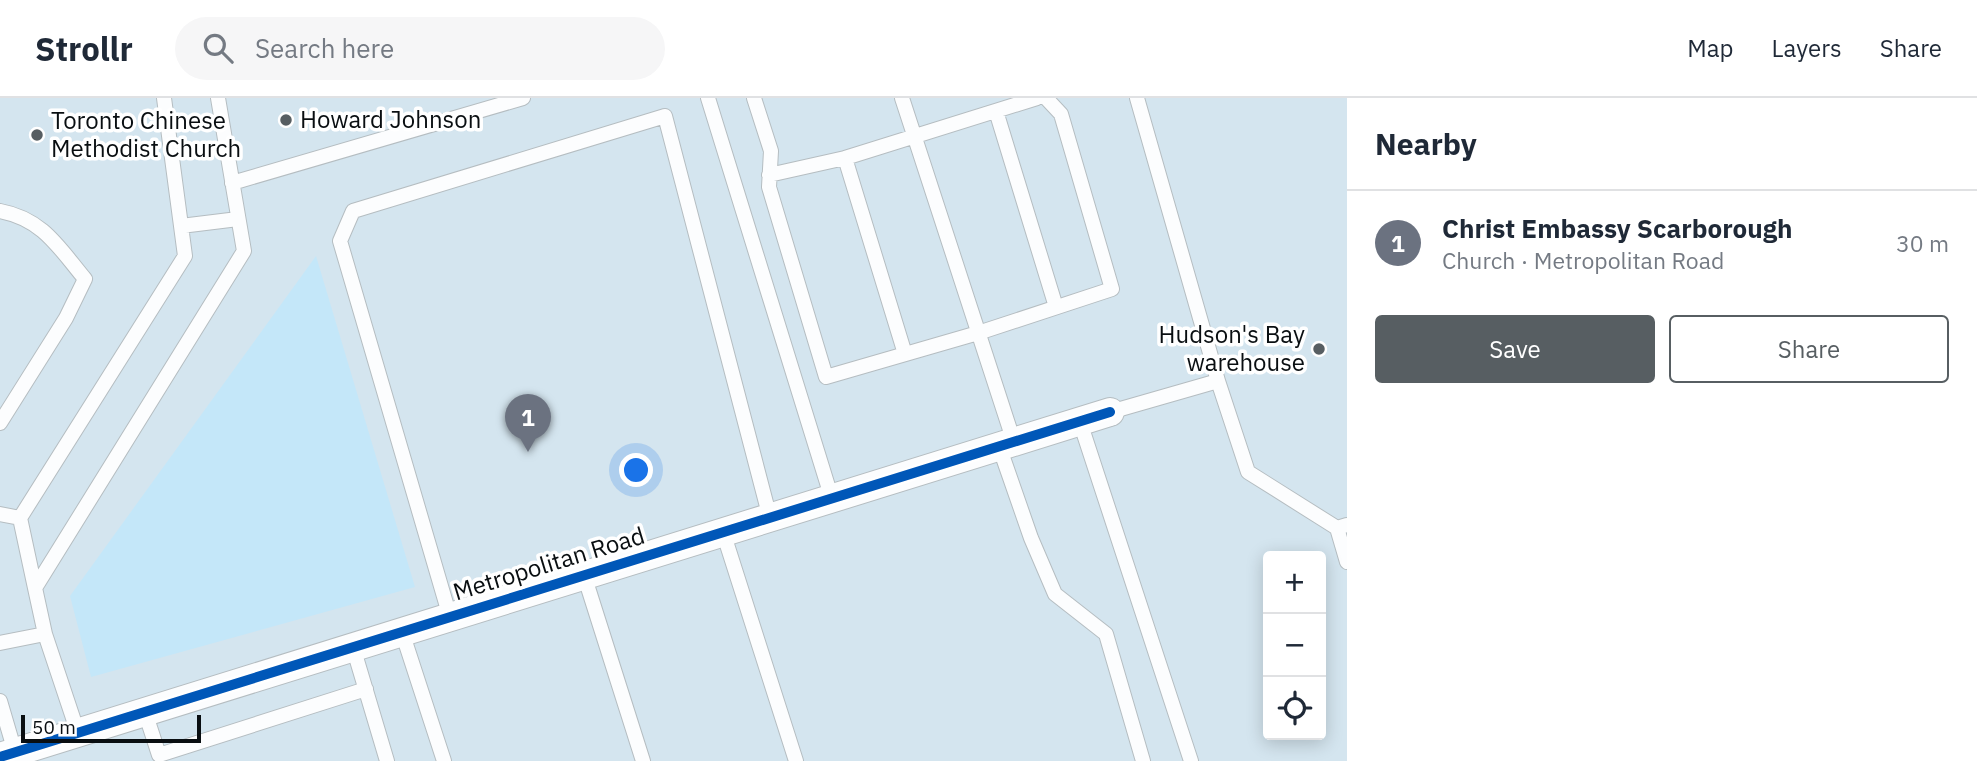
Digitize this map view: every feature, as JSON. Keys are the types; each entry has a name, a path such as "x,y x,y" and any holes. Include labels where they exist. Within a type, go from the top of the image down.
{"street":[{"name":"Metropolitan Road","path":"8,754 1110,412"}],"lane":[{"path":"78,733 45,634 20,518 185,256 164,98"},
{"path":"36,588 244,251 218,98"},
{"path":"232,183 523,98"},
{"path":"708,98 832,499"},
{"path":"754,98 771,152 769,187 826,377 978,333 1112,289 1061,114 1046,98"},
{"path":"902,98 978,333 1031,538 1055,594 1106,634 1143,761"},
{"path":"769,176 845,158 1037,98"},
{"path":"1137,98 1218,381 1248,472 1342,527 1347,562"},
{"path":"996,111 1056,307"},
{"path":"450,617 340,242 353,211 665,116 770,518"},
{"path":"845,158 905,354"},
{"path":"0,211 42,228 85,279 66,318 0,423"},
{"path":"181,226 238,219"},
{"path":"1110,412 1218,381"},
{"path":"1080,422 1191,761"},
{"path":"0,514 20,518"},
{"path":"723,532 796,761"},
{"path":"584,575 643,761"},
{"path":"402,632 443,761"},
{"path":"0,642 45,634"},
{"path":"353,647 387,761"},
{"path":"145,712 159,755 366,689"},
{"path":"0,701 8,754"}],"shaded area":[{"path":"0,98 1347,98 1347,761 0,761"},
{"path":"316,256 415,587 91,677 70,596"}],"cycle path":[{"path":"0,757 1110,412"}],"place":[{"name":"Howard Johnson","path":"286,120"},
{"name":"Toronto Chinese Methodist Church","path":"37,135"},
{"name":"Hudson's Bay warehouse","path":"1319,349"},
{"name":"Christ Embassy Scarborough","path":"528,452"}]}
